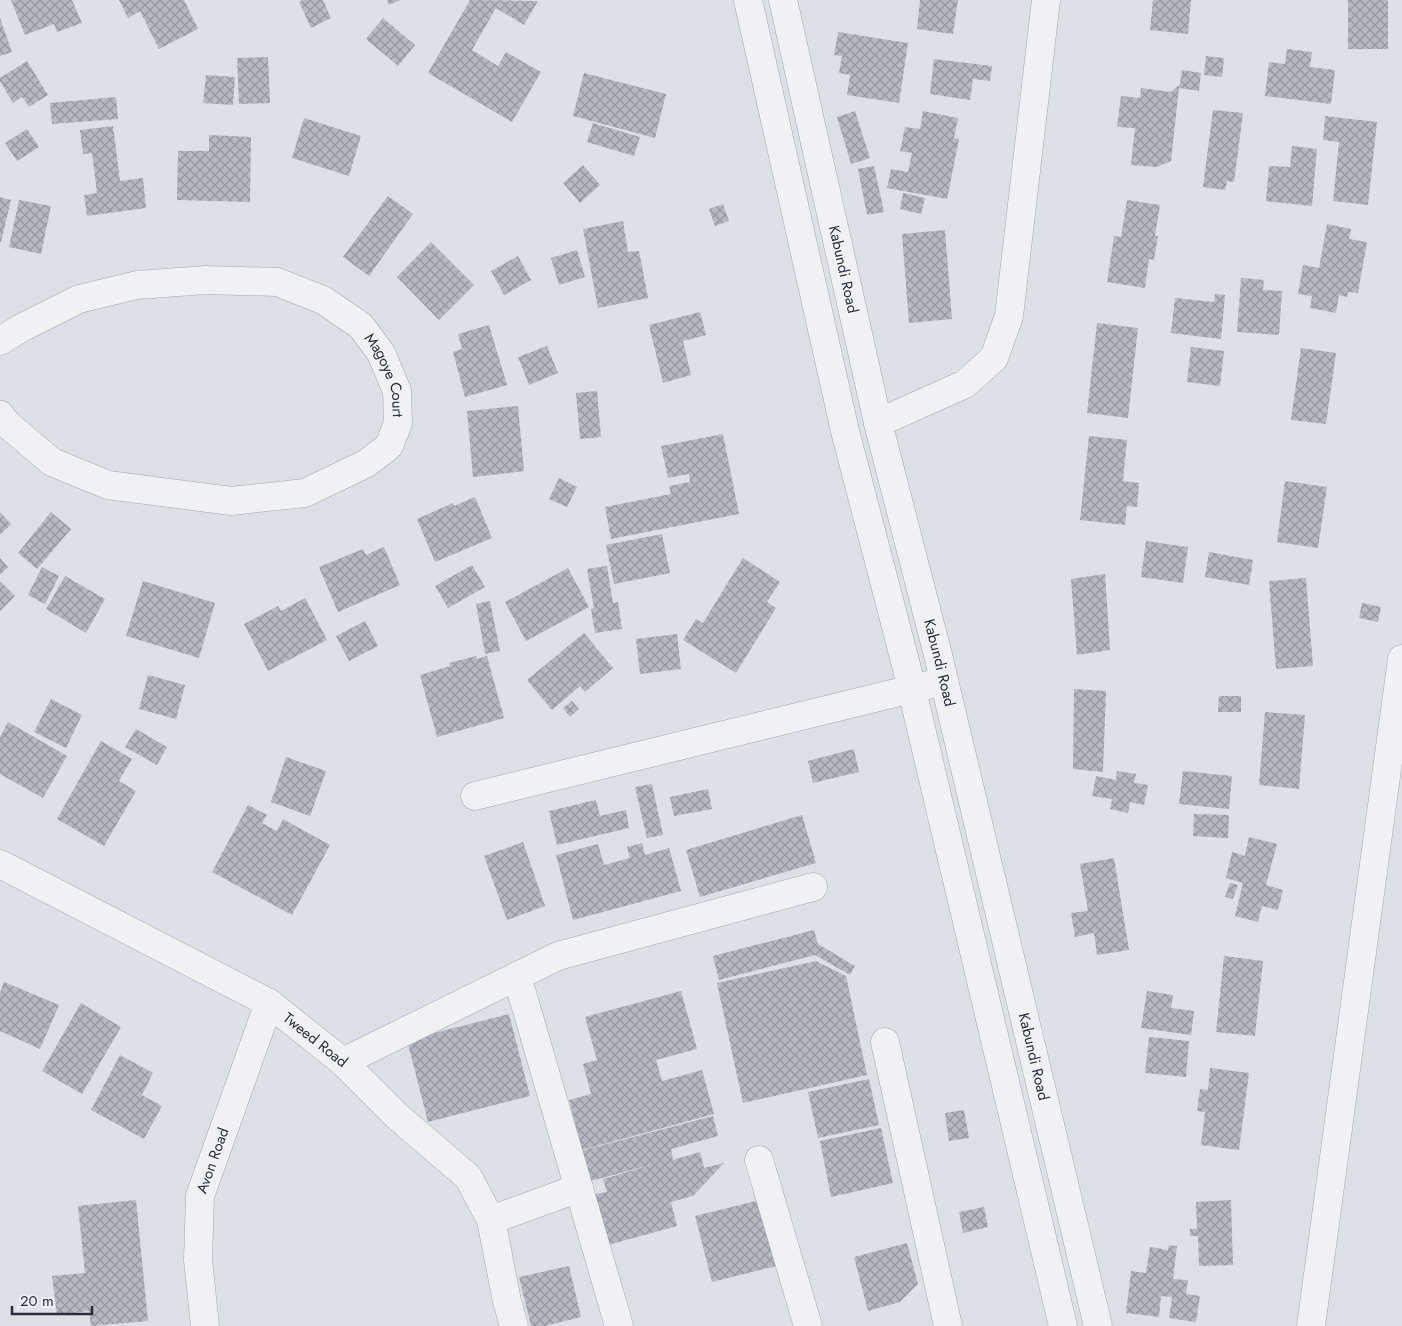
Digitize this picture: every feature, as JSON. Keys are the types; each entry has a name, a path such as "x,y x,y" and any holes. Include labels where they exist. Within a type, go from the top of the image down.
{"street":[{"path":"748,0 846,431 906,665 1063,1326"},
{"name":"Kabundi Road","path":"782,0 878,423 938,655 1098,1326"},
{"path":"878,423 965,384 994,358 1009,316 1046,0"},
{"name":"Magoye Court","path":"0,340 79,299 137,285 206,280 277,282 323,300 361,326 380,353 397,391 398,423 389,446 366,464 305,493 231,501 108,485 52,462 7,424 0,415"},
{"path":"1311,1326 1402,659"},
{"path":"475,796 944,681"},
{"name":"Tweed Road","path":"0,864 269,1003 343,1062 398,1117 468,1177 491,1220 507,1301 514,1326"},
{"path":"343,1062 558,956 813,887"},
{"path":"517,976 619,1326"},
{"name":"Avon Road","path":"205,1326 198,1260 200,1196 269,1003"},
{"path":"885,1042 948,1326"},
{"path":"759,1160 808,1326"},
{"path":"491,1220 579,1188"}],"building":[{"path":"11,0 72,0 82,23 57,32 54,24 25,35"},
{"path":"119,0 184,0 198,29 159,49 140,11 128,18"},
{"path":"302,0 323,0 331,18 311,28 299,2"},
{"path":"387,0 400,0 389,5"},
{"path":"470,0 538,1 524,25 496,8 472,50 498,66 506,52 541,72 512,122 428,73"},
{"path":"920,0 958,0 953,34 917,29"},
{"path":"1153,0 1191,0 1188,34 1150,30"},
{"path":"1348,0 1388,0 1388,49 1348,49"},
{"path":"0,18 12,52 0,56"},
{"path":"383,18 415,45 398,66 366,39"},
{"path":"838,32 908,43 899,103 847,95 850,75 839,73 842,56 834,55"},
{"path":"1287,49 1312,52 1310,67 1335,70 1331,104 1265,96 1269,62 1285,64"},
{"path":"1206,56 1224,58 1222,77 1204,75"},
{"path":"268,57 270,103 239,104 237,58"},
{"path":"934,59 992,66 990,81 973,79 970,100 930,94"},
{"path":"27,61 48,95 29,107 22,97 13,103 0,81 0,78"},
{"path":"1182,70 1201,73 1199,91 1179,88 1171,161 1157,167 1131,165 1135,128 1117,127 1121,96 1140,98 1141,88 1171,92 1180,84"},
{"path":"584,73 666,94 655,138 573,116"},
{"path":"206,75 235,77 233,105 203,103"},
{"path":"116,97 118,119 52,124 50,103"},
{"path":"1213,110 1243,113 1234,182 1227,181 1225,190 1203,187"},
{"path":"855,111 870,158 851,164 837,117"},
{"path":"923,111 958,118 954,138 959,139 947,199 887,188 891,169 908,172 912,153 900,151 905,127 920,129"},
{"path":"1325,116 1377,122 1368,205 1333,201 1339,142 1323,140"},
{"path":"304,118 361,136 349,176 292,158"},
{"path":"593,123 640,137 634,156 587,142"},
{"path":"113,126 120,181 143,178 146,208 87,216 84,195 97,193 92,153 83,154 80,130"},
{"path":"27,129 39,147 17,161 5,143"},
{"path":"209,135 251,137 250,202 177,200 178,151 209,151"},
{"path":"1292,146 1317,149 1312,206 1266,201 1269,166 1290,167"},
{"path":"583,165 600,185 580,203 563,183"},
{"path":"874,166 884,212 867,215 858,169"},
{"path":"903,193 925,198 921,214 900,209"},
{"path":"388,196 413,214 369,276 343,257"},
{"path":"0,197 11,200 1,242 0,242"},
{"path":"19,200 51,206 41,254 9,247"},
{"path":"1127,200 1160,205 1155,236 1158,236 1154,260 1149,259 1145,288 1107,282 1114,236 1121,237"},
{"path":"723,204 729,221 715,226 709,209"},
{"path":"623,221 628,252 639,251 648,298 598,308 583,229"},
{"path":"1327,224 1351,229 1349,239 1367,242 1358,293 1348,292 1347,297 1339,295 1336,313 1310,308 1312,296 1298,294 1303,265 1319,268"},
{"path":"945,230 952,319 909,323 902,234"},
{"path":"431,242 474,285 439,320 397,277"},
{"path":"577,250 585,277 559,285 551,258"},
{"path":"518,256 531,280 504,295 491,271"},
{"path":"1241,278 1264,280 1263,290 1282,291 1279,335 1237,332"},
{"path":"1215,294 1225,295 1221,339 1171,333 1175,298 1214,302"},
{"path":"700,312 706,335 683,341 691,375 663,383 649,325"},
{"path":"1097,323 1138,328 1128,418 1087,413"},
{"path":"489,325 507,385 465,397 453,352 462,349 458,334"},
{"path":"547,346 558,373 529,385 518,357"},
{"path":"1191,347 1224,351 1220,386 1187,382"},
{"path":"1301,348 1336,353 1326,424 1291,420"},
{"path":"597,391 601,437 580,439 576,393"},
{"path":"518,406 524,471 473,477 467,411"},
{"path":"723,434 739,514 611,539 605,507 671,494 669,486 690,482 689,474 668,478 661,446"},
{"path":"1089,436 1127,440 1123,481 1139,483 1137,507 1127,506 1125,525 1080,520"},
{"path":"559,478 577,487 567,507 549,499"},
{"path":"1285,481 1327,487 1318,548 1277,542"},
{"path":"475,497 492,538 435,562 417,519 453,503 454,506"},
{"path":"0,512 11,524 0,535"},
{"path":"51,512 71,529 37,569 18,553"},
{"path":"662,534 670,573 614,584 606,545"},
{"path":"1146,541 1188,547 1183,583 1141,577"},
{"path":"384,547 400,585 338,612 319,567 363,549 366,555"},
{"path":"1209,552 1253,560 1249,585 1205,577"},
{"path":"0,558 8,567 0,575"},
{"path":"743,558 780,582 767,602 776,608 736,673 683,640 696,619 703,623"},
{"path":"472,565 485,587 448,608 435,586"},
{"path":"607,566 613,603 618,602 622,629 595,633 591,609 594,608 587,569"},
{"path":"42,567 59,576 45,604 28,595"},
{"path":"568,568 589,607 526,641 505,602"},
{"path":"1105,574 1110,650 1077,655 1071,579"},
{"path":"65,576 105,599 86,633 46,609"},
{"path":"1306,578 1313,666 1276,669 1269,581"},
{"path":"0,581 15,596 0,611"},
{"path":"143,581 215,603 199,658 126,636"},
{"path":"305,598 327,640 268,671 244,624 278,606 281,611"},
{"path":"490,601 500,651 485,654 476,604"},
{"path":"1362,603 1381,607 1378,622 1359,618"},
{"path":"365,621 378,646 349,661 336,636"},
{"path":"584,633 613,668 585,692 580,686 552,710 527,680"},
{"path":"677,634 681,669 640,674 636,639"},
{"path":"476,656 477,659 487,656 504,718 437,737 420,675 450,666 449,663"},
{"path":"148,675 185,685 176,719 139,709"},
{"path":"1074,689 1106,691 1103,772 1073,769"},
{"path":"1219,696 1241,696 1241,712 1218,712"},
{"path":"51,699 82,715 66,748 34,732"},
{"path":"572,701 579,709 570,717 563,708"},
{"path":"1265,712 1305,715 1299,789 1259,785"},
{"path":"8,722 67,756 43,798 0,774 0,737"},
{"path":"136,729 167,747 157,765 125,747"},
{"path":"101,741 132,759 119,781 136,791 104,846 57,819"},
{"path":"854,749 859,772 813,783 808,761"},
{"path":"286,757 326,771 310,816 271,802"},
{"path":"1117,771 1136,774 1134,783 1148,785 1144,805 1130,802 1128,813 1110,809 1112,799 1092,796 1096,776 1116,780"},
{"path":"1183,771 1232,776 1229,809 1179,804"},
{"path":"652,784 663,835 647,838 635,787"},
{"path":"708,789 712,809 674,816 670,797"},
{"path":"596,800 600,816 626,810 629,828 557,845 549,811"},
{"path":"248,805 267,815 262,823 277,831 283,819 330,845 292,915 212,872"},
{"path":"1194,814 1229,815 1228,838 1193,836"},
{"path":"802,815 816,863 700,897 686,850"},
{"path":"1249,837 1277,844 1266,885 1283,890 1278,910 1262,906 1258,922 1235,916 1243,883 1226,878 1232,852 1245,856"},
{"path":"523,842 545,906 507,920 484,856"},
{"path":"642,843 645,855 669,848 681,891 573,920 556,855 598,844 604,865 630,858 627,847"},
{"path":"1114,858 1129,950 1097,955 1094,933 1075,937 1071,913 1088,911 1080,864"},
{"path":"1230,883 1238,885 1233,899 1225,897"},
{"path":"814,930 818,944 855,966 850,975 815,955 719,980 713,956"},
{"path":"1224,956 1263,961 1255,1036 1216,1032"},
{"path":"816,961 846,976 867,1075 743,1103 717,983"},
{"path":"4,982 59,1005 40,1049 0,1031 0,993"},
{"path":"681,991 697,1049 656,1060 662,1081 702,1070 714,1114 582,1150 569,1100 591,1094 583,1064 597,1060 585,1017"},
{"path":"1147,991 1173,995 1171,1008 1194,1011 1191,1035 1141,1028"},
{"path":"81,1003 121,1027 82,1094 42,1071"},
{"path":"509,1014 530,1096 428,1122 407,1040"},
{"path":"1149,1037 1189,1041 1186,1077 1145,1073"},
{"path":"120,1055 153,1073 142,1095 162,1106 144,1139 91,1110"},
{"path":"1210,1068 1249,1073 1239,1150 1201,1145 1205,1112 1197,1111 1200,1089 1208,1090"},
{"path":"869,1079 879,1125 818,1138 808,1092"},
{"path":"964,1110 969,1138 949,1141 945,1113"},
{"path":"713,1116 718,1136 671,1149 673,1160 700,1152 704,1168 724,1163 693,1196 671,1202 677,1226 608,1245 595,1194 607,1192 603,1179 658,1163 587,1182 580,1151"},
{"path":"881,1128 893,1183 831,1197 820,1141"},
{"path":"768,1198 784,1264 712,1282 695,1216"},
{"path":"136,1200 148,1321 91,1326 89,1311 57,1315 52,1276 85,1273 78,1206"},
{"path":"1231,1200 1233,1265 1199,1266 1198,1236 1190,1236 1190,1229 1197,1229 1196,1202"},
{"path":"984,1207 988,1227 963,1233 959,1212"},
{"path":"907,1243 918,1284 900,1302 868,1311 854,1257"},
{"path":"1169,1245 1177,1246 1173,1279 1188,1280 1186,1294 1200,1296 1196,1322 1169,1318 1172,1297 1161,1296 1159,1317 1126,1313 1131,1271 1146,1273 1150,1247 1168,1250"},
{"path":"569,1266 581,1317 545,1326 531,1326 519,1277"}]}
